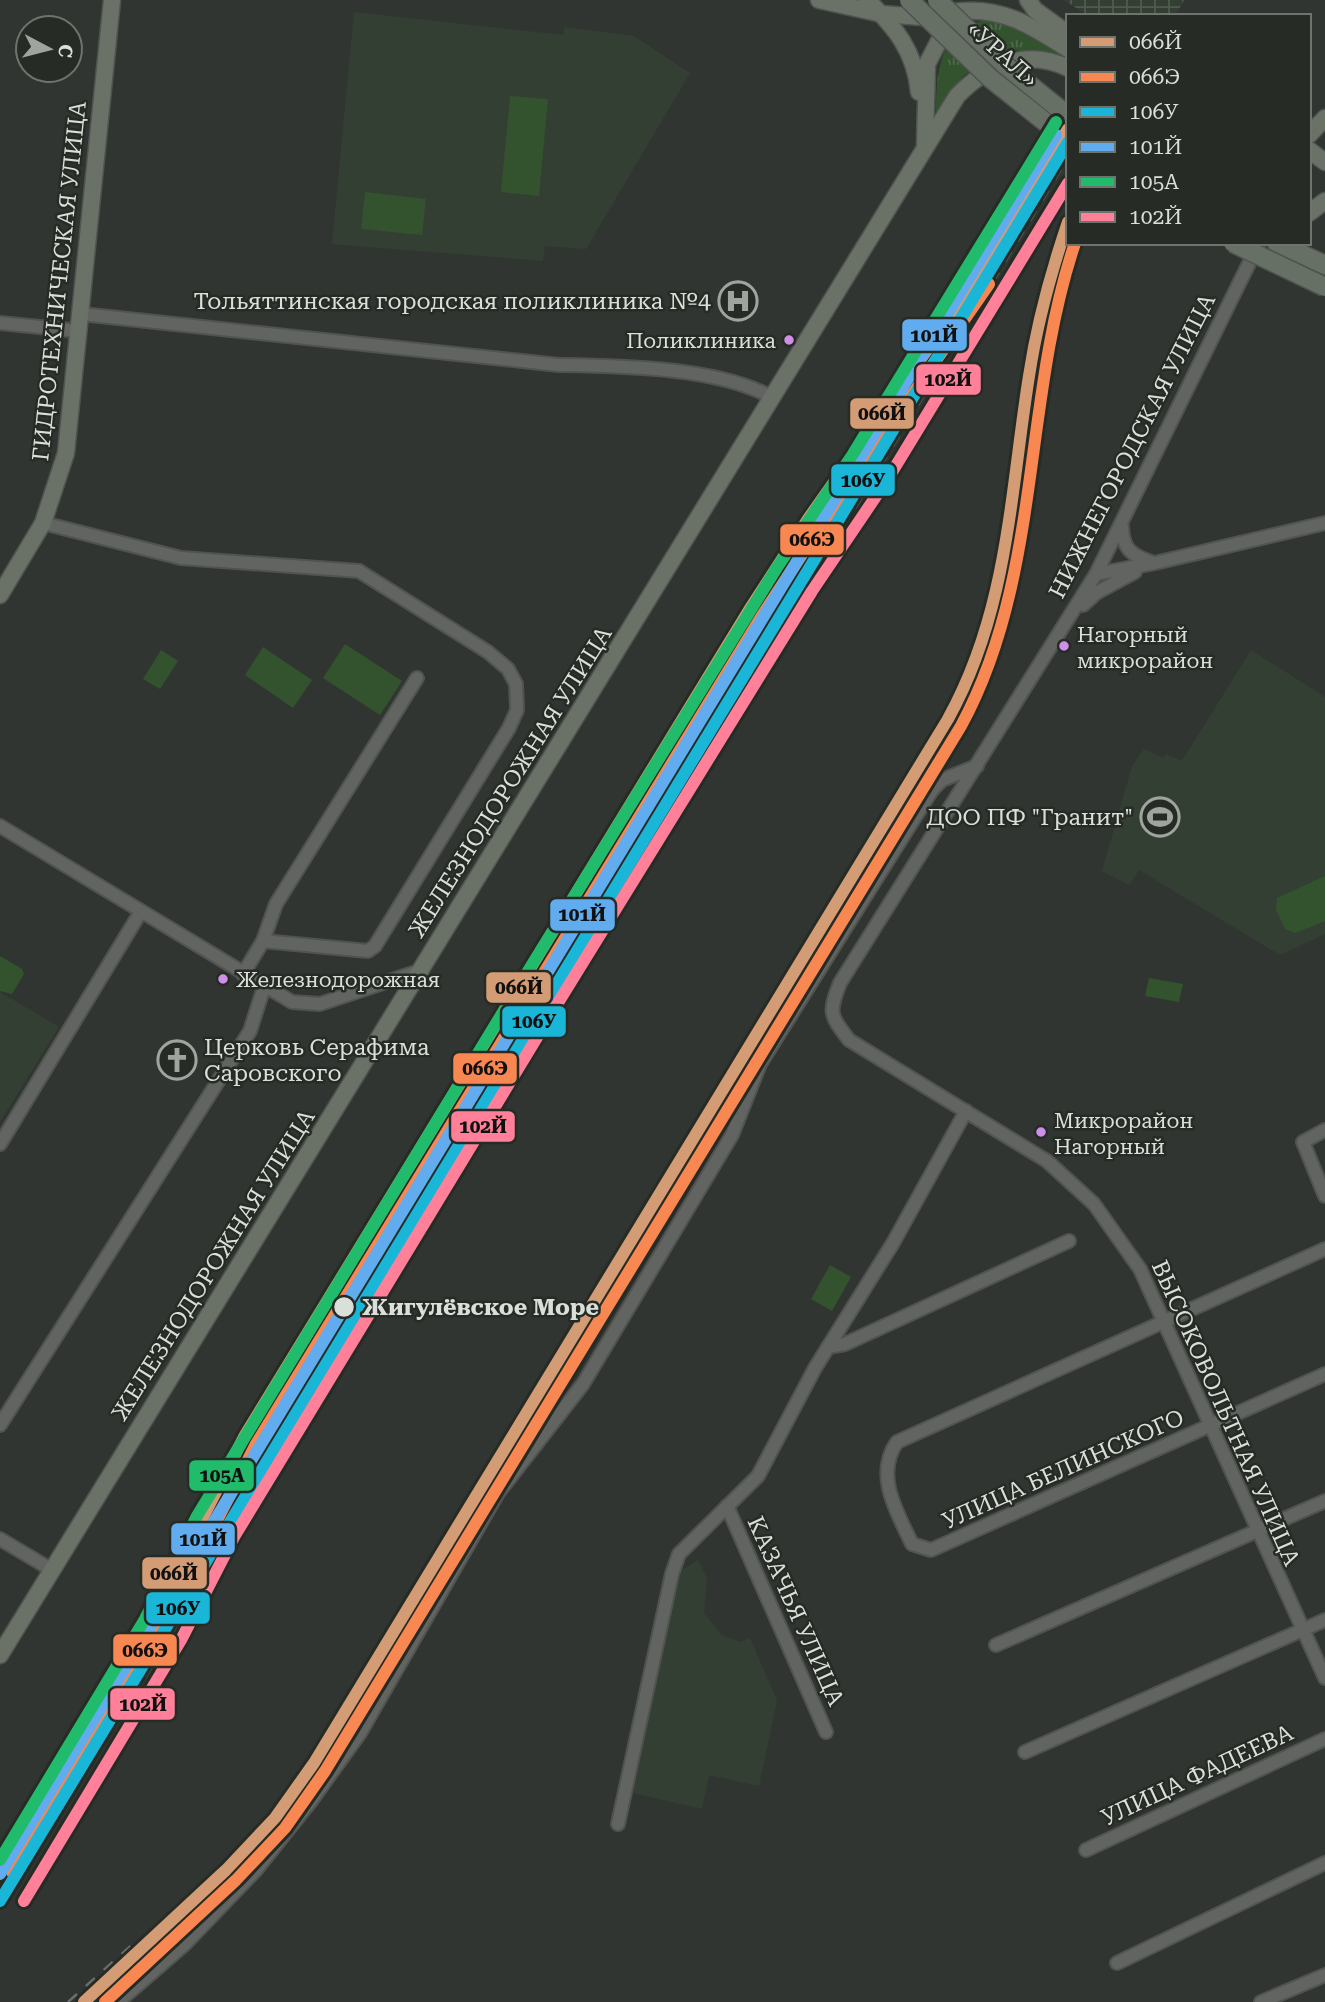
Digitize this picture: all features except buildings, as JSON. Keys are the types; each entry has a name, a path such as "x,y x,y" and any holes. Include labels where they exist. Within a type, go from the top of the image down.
{"highway":[{"name":"«УРАЛ»","path":"909,0 990,78 1066,138"},
{"name":"«УРАЛ»","path":"937,0 1005,65 1066,114"},
{"path":"1237,245 1325,287"},
{"path":"1280,245 1325,265"}],"main road":[{"name":"ГИДРОТЕХНИЧЕСКАЯ УЛИЦА","path":"0,595 43,523 66,453 112,0"},
{"path":"819,0 882,14 930,19 974,9 1001,12 1066,48"},
{"path":"867,0 909,48 917,75 925,147"},
{"path":"925,147 927,64 954,12 971,0"},
{"path":"1028,0 1035,10 1066,33"},
{"name":"ЖЕЛЕЗНОДОРОЖНАЯ УЛИЦА","path":"0,1655 957,96 975,77 1020,58 1056,62 1066,67"},
{"path":"1311,133 1325,118"},
{"path":"1311,213 1325,201"}],"street":[{"name":"НИЖНЕГОРОДСКАЯ УЛИЦА","path":"966,1111 849,1040 832,1018 831,1005 841,983 1097,574 1258,245"},
{"path":"1237,289 1269,245"},
{"path":"0,323 80,323 559,365 622,366 716,378 758,389 773,398"},
{"path":"43,523 180,558 359,571 488,652 508,669 516,684 517,710 509,728 375,946 368,951 263,941"},
{"path":"1097,574 1155,564 1325,523"},
{"path":"1122,526 1123,542 1131,555 1155,564"},
{"path":"1074,612 1096,593 1155,564"},
{"path":"243,974 263,941 276,904 417,678"},
{"path":"118,2002 184,1945 256,1870 311,1801 353,1742 498,1493 590,1372 732,1135 760,1063 820,963 932,790 942,780 978,766"},
{"path":"0,826 140,913 292,1002 320,1004 422,970"},
{"path":"0,1144 140,913"},
{"path":"0,1425 250,1031 264,987"},
{"path":"618,1824 672,1574 680,1554 758,1476 828,1347 893,1243 966,1111"},
{"name":"ВЫСОКОВОЛЬТНАЯ УЛИЦА","path":"966,1111 1047,1161 1068,1179 1094,1204 1140,1269 1325,1678"},
{"path":"1325,1130 1303,1142 1325,1196"},
{"path":"828,1347 845,1344 1069,1241"},
{"path":"1163,1321 1325,1249"},
{"name":"УЛИЦА БЕЛИНСКОГО","path":"1163,1321 897,1442 889,1453 885,1474 895,1507 912,1544 931,1550 1210,1428 1325,1374"},
{"path":"996,1644 1325,1501"},
{"name":"КАЗАЧЬЯ УЛИЦА","path":"727,1506 826,1732"},
{"path":"0,1539 52,1570"},
{"path":"1025,1752 1325,1620"},
{"name":"УЛИЦА ФАДЕЕВА","path":"1086,1850 1325,1739"},
{"path":"1117,1963 1325,1863"},
{"path":"1261,2002 1325,1975"}],"shaded area":[{"path":"1064,0 1184,0 1176,14 1086,14"},
{"path":"354,12 563,35 564,27 634,36 690,73 586,249 545,246 543,261 332,244"},
{"path":"1251,650 1325,697 1325,934 1280,955 1139,870 1129,885 1102,871 1132,766 1144,749 1163,758 1166,754 1182,761"},
{"path":"0,992 59,1027 0,1122"},
{"path":"698,1560 707,1578 704,1613 722,1635 741,1642 750,1638 777,1700 759,1786 709,1775 702,1809 633,1793 677,1573"}],"green space":[{"path":"987,19 1014,24 1066,53 1066,58 1015,50 988,59 963,76 936,117 936,94 942,58 953,38 970,24"},
{"path":"510,96 548,99 539,196 501,192"},
{"path":"365,192 426,199 422,235 361,229"},
{"path":"345,644 402,681 380,715 323,678"},
{"path":"263,647 312,680 293,708 245,675"},
{"path":"161,650 178,661 160,689 143,679"},
{"path":"1325,876 1325,921 1295,933 1285,929 1276,910 1277,898"},
{"path":"0,956 22,969 24,974 12,994 0,991"},
{"path":"1149,978 1183,984 1179,1002 1145,996"},
{"path":"830,1265 851,1277 832,1311 811,1299"}],"railway":[{"path":"76,1775 132,1699 1066,161"},
{"path":"557,984 597,903 777,606"},
{"path":"529,996 572,937"},
{"path":"68,2002 135,1942"}],"transit line":[{"name":"105А","path":"0,1860 145,1619 197,1516 517,989 776,569 853,454 1056,122"},
{"name":"066Й","path":"0,1865 173,1576 244,1437 751,607 808,519 965,296 1066,132"},
{"name":"101Й","path":"0,1874 1056,135"},
{"name":"106У","path":"0,1901 1066,145"},
{"name":"102Й","path":"24,1901 181,1640 234,1537 553,1011 812,591 889,477 1066,186"},
{"name":"066Й","path":"84,2002 226,1870 275,1818 314,1763 948,719 968,678 995,594 1004,552 1036,337 1066,228"},
{"name":"066Э","path":"105,2002 236,1880 285,1828 325,1771 961,726 987,669 1006,610 1019,549 1046,364 1058,303 1074,245"},
{"name":"066Э","path":"12,1872 185,1583 256,1444 763,614 820,527 989,284"}],"place":[{"name":"Тольяттинская городская поликлиника №4","path":"738,301"},
{"name":"Поликлиника","path":"789,340"},
{"name":"Нагорный микрорайон","path":"1064,646"},
{"name":"ДОО ПФ \"Гранит\"","path":"1160,817"},
{"name":"Железнодорожная","path":"223,979"},
{"name":"Церковь Серафима Саровского","path":"177,1060"},
{"name":"Микрорайон Нагорный","path":"1041,1132"},
{"name":"Жигулёвское Море","path":"344,1307"}]}
